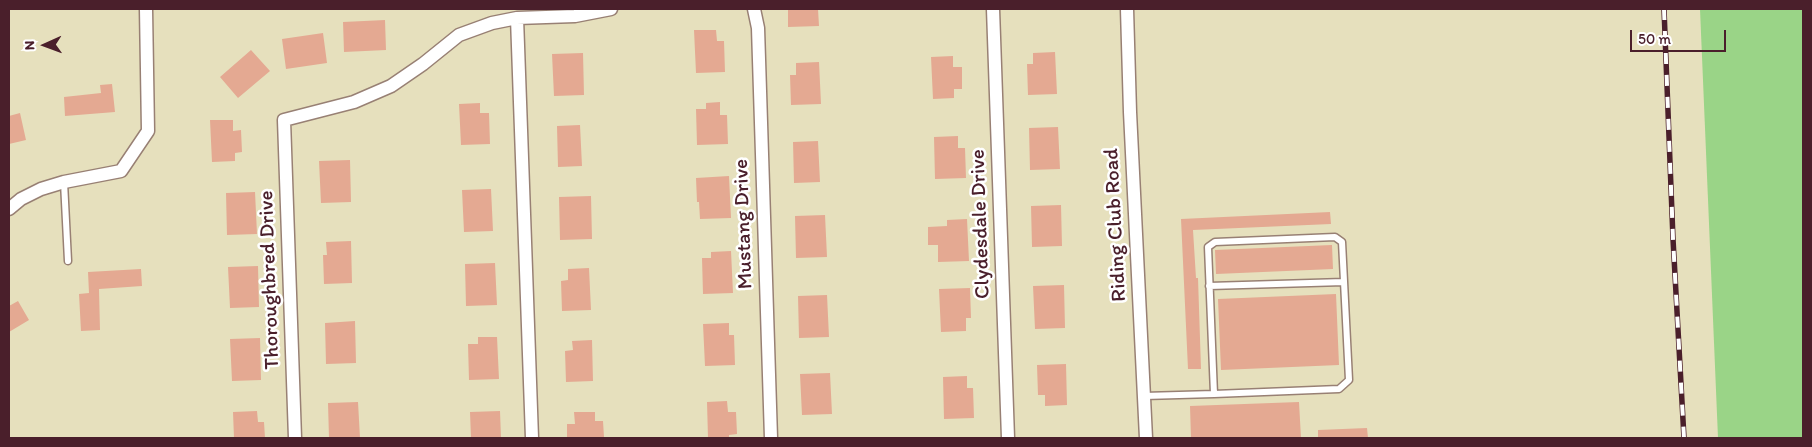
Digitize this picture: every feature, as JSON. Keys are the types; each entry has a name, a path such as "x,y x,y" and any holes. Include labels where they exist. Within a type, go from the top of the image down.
{"street":[{"path":"9,209 22,199 41,189 64,182 121,171 148,131 146,9"},
{"path":"532,438 517,18 575,16 612,9"},
{"name":"Mustang Drive","path":"754,9 758,28 771,438"},
{"name":"Clydesdale Drive","path":"993,9 1008,438"},
{"name":"Riding Club Road","path":"1127,9 1130,112 1146,438"},
{"name":"Thoroughbred Drive","path":"296,438 284,120 354,102 384,90 423,64 459,35 492,23 517,18"}],"lane":[{"path":"64,182 68,261"},
{"path":"1144,396 1214,394 1339,389 1349,380 1342,242 1335,237 1327,237 1215,242 1208,247 1214,394"},
{"path":"1209,286 1344,282"}],"green space":[{"path":"1700,9 1803,9 1803,438 1718,438"}],"building":[{"path":"788,9 818,9 819,26 788,27"},
{"path":"385,20 386,50 344,52 343,22"},
{"path":"694,30 716,30 717,41 724,41 725,72 696,73"},
{"path":"323,33 327,63 286,69 282,39"},
{"path":"251,50 270,71 238,98 220,77"},
{"path":"1055,52 1057,94 1028,95 1027,64 1033,64 1033,53"},
{"path":"583,53 584,95 554,96 552,54"},
{"path":"953,56 953,67 962,67 962,89 954,89 954,98 933,99 931,57"},
{"path":"819,62 821,104 791,105 790,75 796,75 796,63"},
{"path":"112,84 115,112 65,116 64,97 101,93 100,85"},
{"path":"720,102 720,115 727,115 728,144 697,145 696,109 706,109 706,103"},
{"path":"480,103 480,113 489,113 490,144 461,145 459,104"},
{"path":"20,113 26,140 9,144 9,116"},
{"path":"210,120 233,120 233,131 241,130 242,152 235,153 235,161 212,162"},
{"path":"580,125 582,166 558,167 557,126"},
{"path":"1058,127 1060,169 1030,170 1029,128"},
{"path":"958,136 958,148 965,148 966,178 935,179 934,137"},
{"path":"818,141 820,182 794,183 793,142"},
{"path":"350,160 351,202 321,203 319,161"},
{"path":"729,176 731,218 700,219 696,178"},
{"path":"491,189 493,231 464,232 462,190"},
{"path":"255,192 257,234 227,235 226,193"},
{"path":"591,196 592,239 560,240 559,197"},
{"path":"1061,205 1062,246 1032,247 1031,206"},
{"path":"1330,212 1331,224 1193,230 1196,278 1198,278 1201,369 1188,369 1181,219"},
{"path":"825,215 827,257 796,258 795,216"},
{"path":"967,219 969,261 938,262 938,245 928,245 928,227 947,226 947,220"},
{"path":"351,241 352,283 324,284 323,255 327,255 326,242"},
{"path":"1332,245 1333,269 1216,274 1215,250"},
{"path":"731,251 733,293 703,294 702,258 711,258 711,252"},
{"path":"495,263 497,305 466,306 465,264"},
{"path":"258,266 259,307 230,308 228,267"},
{"path":"589,268 591,310 562,311 561,281 568,280 568,269"},
{"path":"141,269 142,286 99,289 100,330 81,331 79,294 89,293 88,272"},
{"path":"1064,285 1065,328 1035,329 1033,286"},
{"path":"970,288 971,318 966,318 966,331 941,332 939,289"},
{"path":"1336,294 1339,365 1221,370 1218,299"},
{"path":"827,295 829,337 799,338 798,296"},
{"path":"18,301 29,320 9,332 9,306"},
{"path":"355,321 356,363 326,364 325,323"},
{"path":"729,323 729,335 734,335 735,365 705,366 703,324"},
{"path":"478,337 497,337 499,379 469,380 468,344 478,344"},
{"path":"260,338 261,380 232,381 230,339"},
{"path":"592,340 593,381 566,382 565,351 573,350 572,341"},
{"path":"1066,364 1067,405 1045,406 1045,395 1038,395 1037,365"},
{"path":"830,373 832,414 802,415 800,374"},
{"path":"967,376 967,388 973,388 974,418 944,419 943,377"},
{"path":"727,401 728,412 736,412 737,434 729,435 729,438 708,438 707,402"},
{"path":"358,402 360,438 329,438 328,403"},
{"path":"1299,402 1301,438 1191,438 1190,406"},
{"path":"257,411 258,422 264,422 265,438 234,438 233,412"},
{"path":"500,411 501,438 471,438 470,412"},
{"path":"574,412 595,412 595,421 603,421 604,437 567,438 567,424 575,424"},
{"path":"1367,428 1368,438 1318,438 1318,430"}],"railway":[{"path":"1664,9 1673,239 1684,438"}]}
